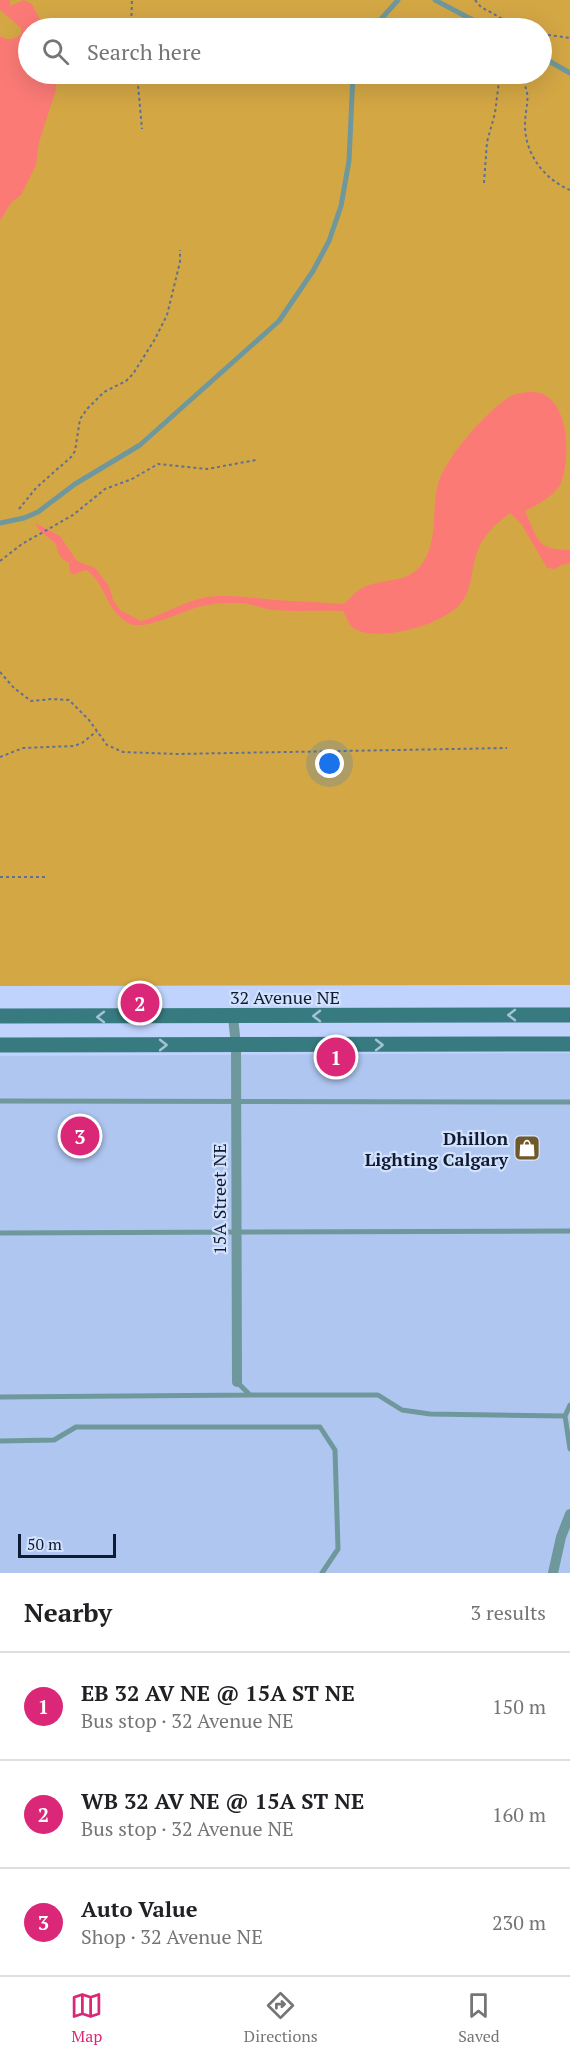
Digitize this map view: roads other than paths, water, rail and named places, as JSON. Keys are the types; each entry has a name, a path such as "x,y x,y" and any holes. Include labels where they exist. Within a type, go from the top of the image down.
{"main road":[{"name":"32 Avenue NE","path":"0,1016 570,1015"},
{"path":"0,1045 570,1044"}],"street":[{"name":"15A Street NE","path":"232,1017 236,1045 237,1382"},
{"path":"553,1573 561,1537 570,1514"}],"lane":[{"path":"382,18 398,0"},
{"path":"435,0 469,18"},
{"path":"552,63 570,73"},
{"path":"0,523 24,518 38,512 75,484 140,445 279,321 313,272 329,241 341,206 349,161 353,84"},
{"path":"0,1101 570,1102"},
{"path":"0,1233 570,1231"},
{"path":"237,1382 250,1395"},
{"path":"0,1397 378,1395 402,1410 430,1414 565,1416"},
{"path":"570,1405 565,1416 570,1449"},
{"path":"0,1441 54,1440 76,1427 320,1427 335,1450 338,1549 322,1573"}],"place":[{"name":"WB 32 AV NE @ 15A ST NE","path":"140,1003"},
{"name":"EB 32 AV NE @ 15A ST NE","path":"336,1057"},
{"name":"Auto Value","path":"80,1136"},
{"name":"Dhillon Lighting Calgary","path":"527,1148"}]}
